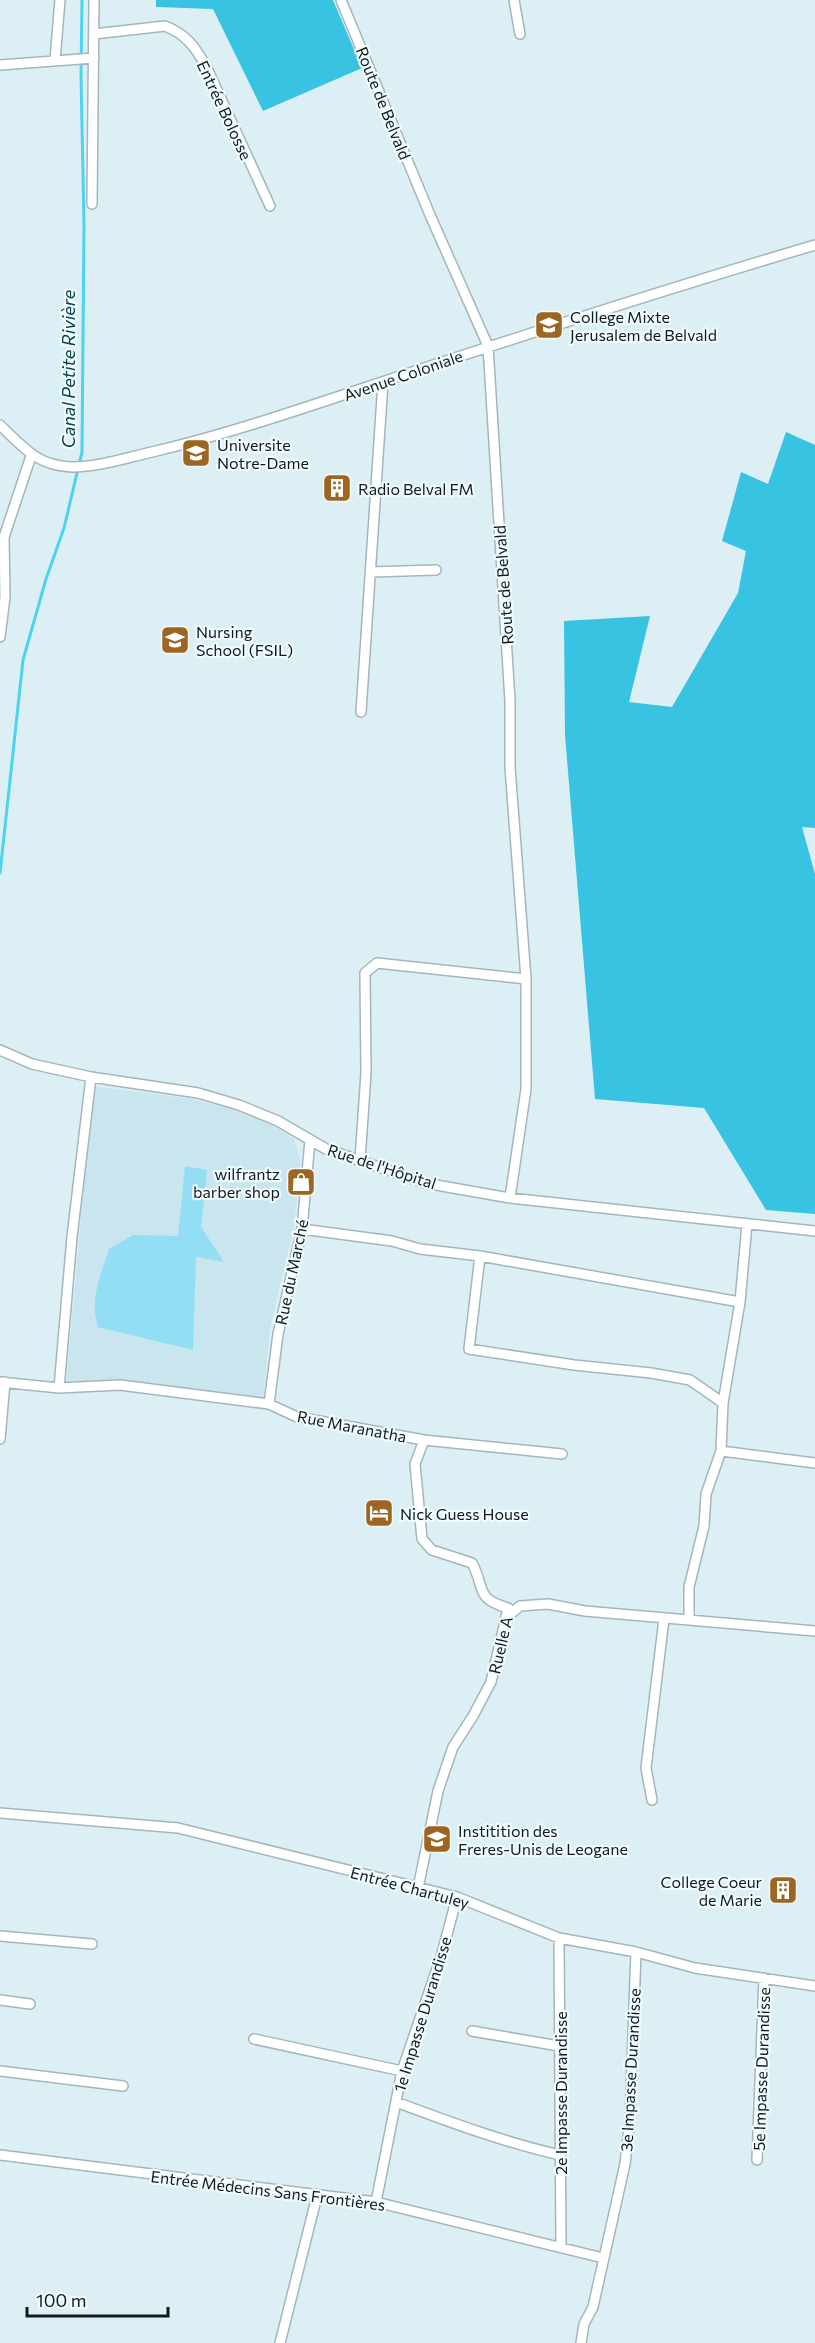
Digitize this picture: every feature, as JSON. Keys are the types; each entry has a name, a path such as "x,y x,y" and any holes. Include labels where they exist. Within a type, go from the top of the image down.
{"street":[{"path":"55,60 60,0"},
{"path":"92,204 94,0"},
{"name":"Route de Belvald","path":"341,0 430,215 488,346 510,701 510,767 526,979 526,1089 510,1198"},
{"path":"514,0 520,34"},
{"name":"Entrée Bolosse","path":"94,34 165,26 187,38 206,66 270,206"},
{"path":"0,65 94,58"},
{"name":"Avenue Coloniale","path":"0,425 31,456 51,464 72,467 96,465 199,441 488,346 815,246"},
{"path":"361,712 383,382"},
{"path":"0,637 5,597 2,538 31,456"},
{"path":"370,572 436,570"},
{"path":"360,1160 366,1072 365,973 377,963 526,979"},
{"name":"Rue de l'Hôpital","path":"0,1050 33,1064 91,1077 198,1093 239,1105 268,1117 327,1149 425,1183 510,1198 815,1231"},
{"path":"58,1388 72,1237 91,1077"},
{"name":"Rue du Marché","path":"269,1404 278,1334 302,1229 310,1140"},
{"path":"689,1619 688,1587 704,1526 706,1494 721,1451 723,1403 740,1302 747,1224"},
{"path":"302,1229 392,1241 420,1249 480,1256 740,1302"},
{"path":"480,1256 469,1349 690,1380 723,1403"},
{"path":"0,1439 2,1382"},
{"name":"Rue Maranatha","path":"2,1382 58,1388 120,1386 269,1404 297,1417 424,1440 562,1454"},
{"name":"Ruelle A","path":"418,1888 438,1791 453,1747 491,1682 508,1608 491,1603 485,1598 472,1563 432,1550 422,1539 415,1464 424,1440"},
{"path":"721,1451 815,1463"},
{"path":"506,1618 520,1606 548,1604 585,1611 815,1631"},
{"path":"652,1800 646,1768 664,1618"},
{"name":"Entrée Chartuley","path":"0,1813 178,1828 457,1897 560,1938 636,1952 695,1968 815,1986"},
{"name":"1e Impasse Durandisse","path":"376,2202 402,2071 441,1958 457,1897"},
{"path":"0,1936 92,1944"},
{"name":"2e Impasse Durandisse","path":"560,1938 561,2247"},
{"name":"3e Impasse Durandisse","path":"581,2343 584,2324 593,2307 625,2164 630,2119 636,1952"},
{"name":"5e Impasse Durandisse","path":"757,2160 764,1978"},
{"path":"0,2000 30,2004"},
{"path":"471,2031 560,2046"},
{"path":"254,2039 402,2071"},
{"path":"0,2071 123,2086"},
{"path":"396,2102 467,2129 523,2147 560,2155"},
{"name":"Entrée Médecins Sans Frontières","path":"0,2155 376,2202 603,2258"},
{"path":"280,2343 317,2196"}],"shaded area":[{"path":"156,0 333,0 362,68 263,111 213,9 156,7"},
{"path":"786,432 815,445 815,828 802,827 815,874 815,1214 766,1210 704,1108 595,1099 565,735 564,621 650,616 629,702 672,707 738,593 746,551 722,541 741,472 768,484"},
{"path":"93,1086 191,1099 231,1109 274,1126 294,1139 301,1162 294,1226 270,1329 263,1401 121,1380 66,1383"},
{"path":"185,1166 207,1170 201,1227 224,1262 196,1257 193,1350 98,1327 95,1307 97,1288 109,1249 133,1235 178,1236"}],"waterway":[{"name":"Canal Petite Rivière","path":"0,873 23,660 46,579 64,528 82,452 84,225 82,0"}],"place":[{"name":"College Mixte Jerusalem de Belvald","path":"549,325"},
{"name":"Universite Notre-Dame","path":"196,453"},
{"name":"Radio Belval FM","path":"337,488"},
{"name":"Nursing School (FSIL)","path":"175,640"},
{"name":"wilfrantz barber shop","path":"301,1182"},
{"name":"Nick Guess House","path":"379,1513"},
{"name":"Institition des Freres-Unis de Leogane","path":"437,1839"},
{"name":"College Coeur de Marie","path":"783,1890"}]}
